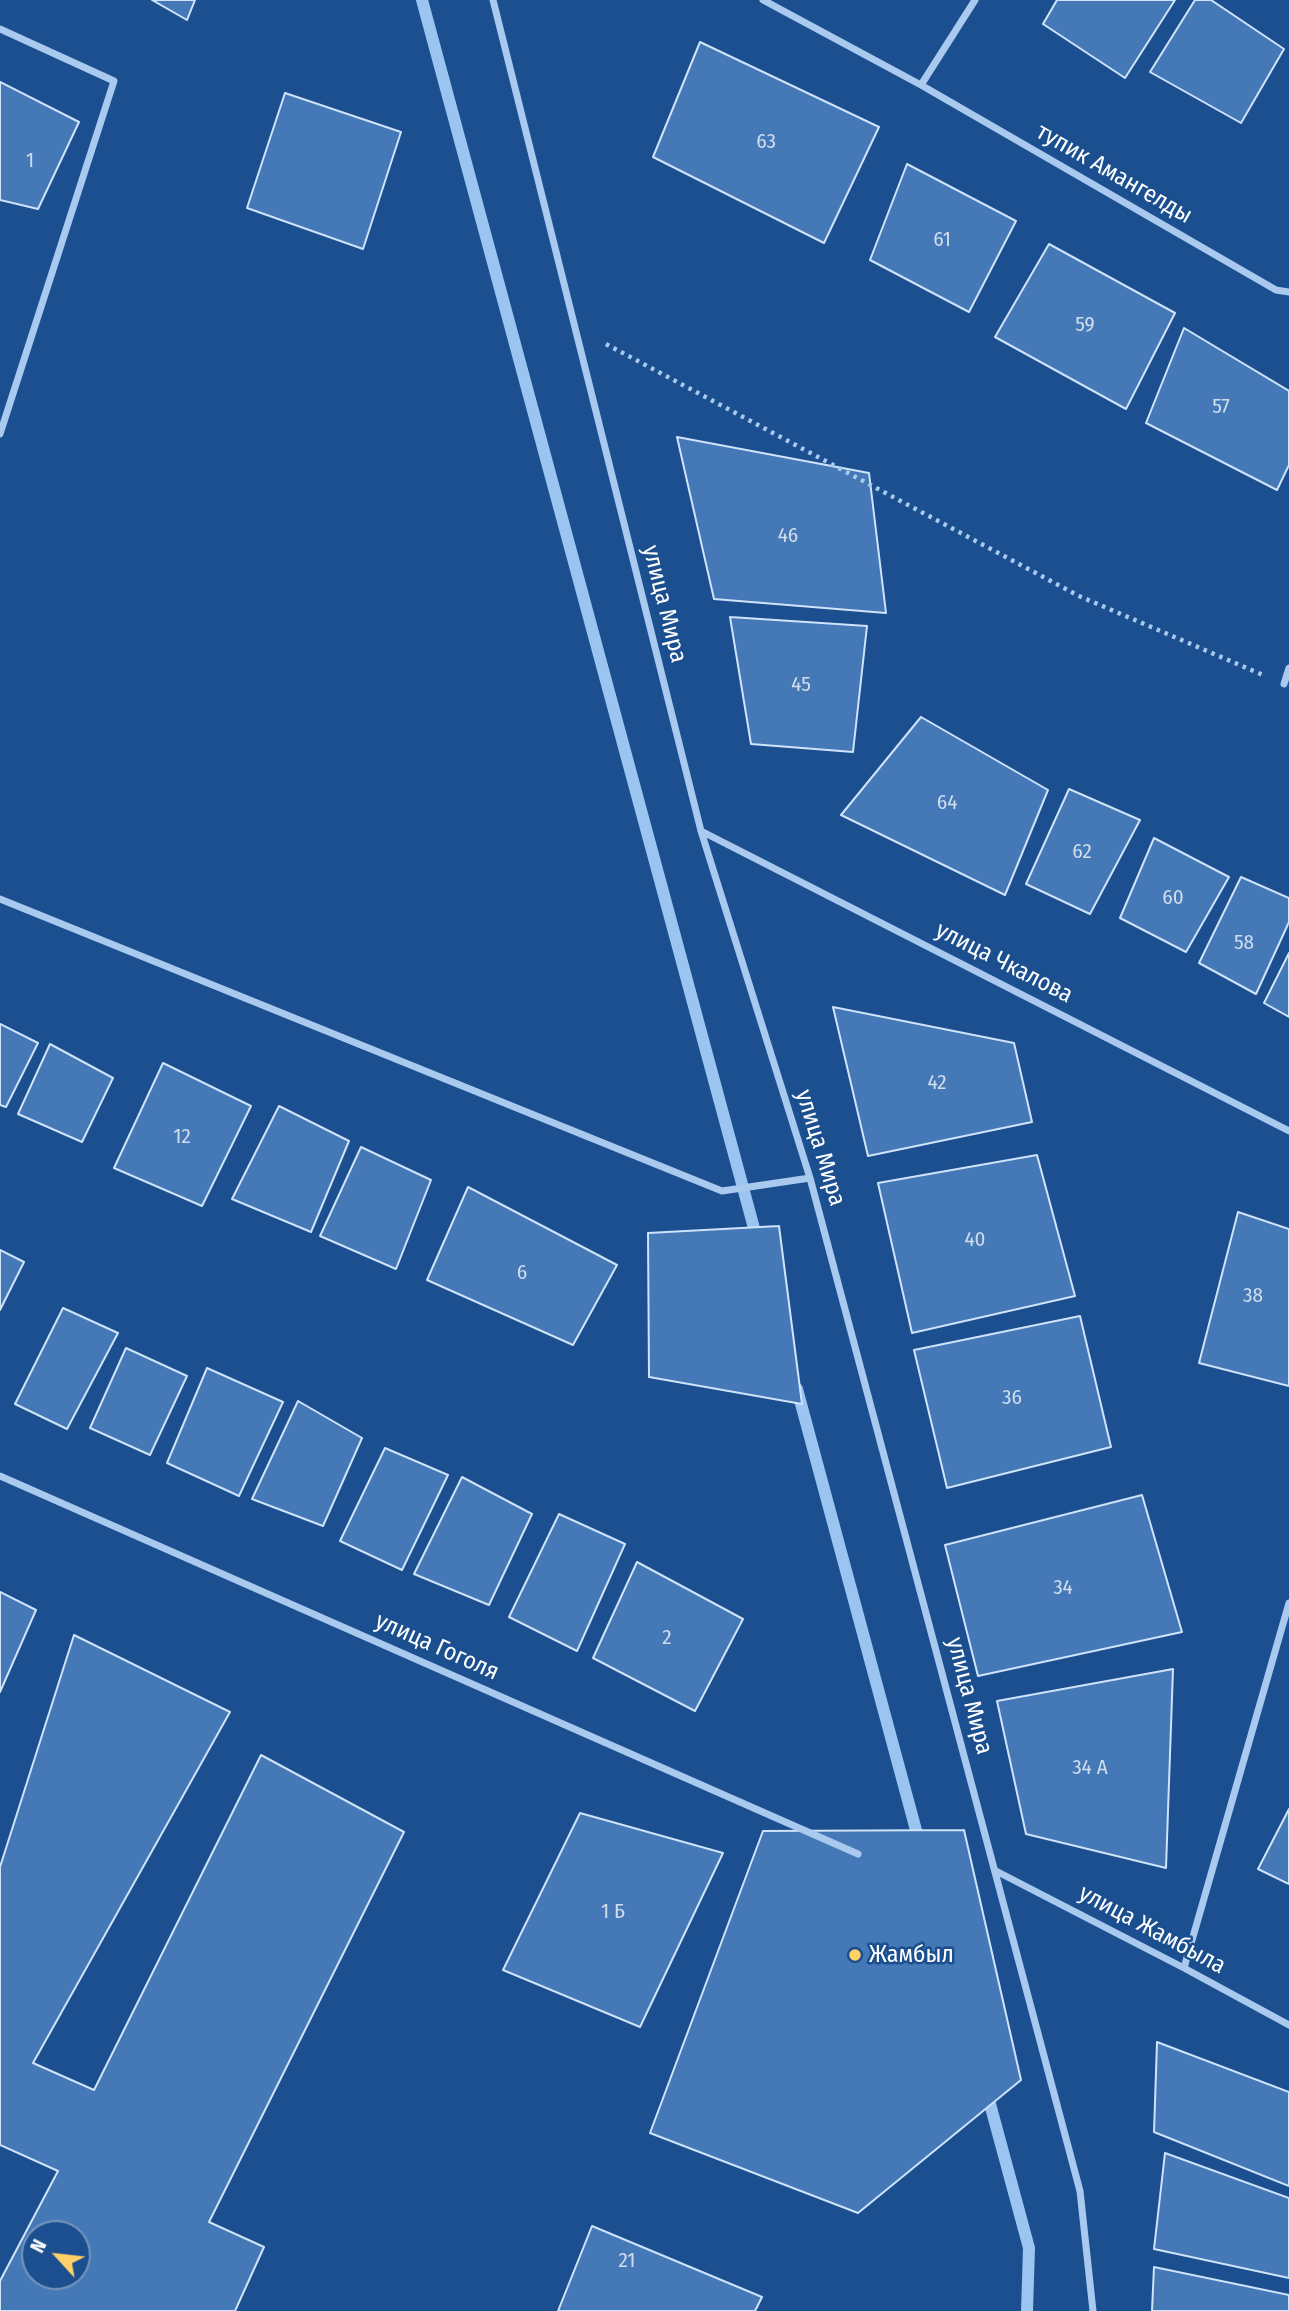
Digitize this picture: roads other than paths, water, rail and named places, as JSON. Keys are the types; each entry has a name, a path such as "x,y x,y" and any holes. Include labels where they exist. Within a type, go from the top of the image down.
{"street":[{"name":"улица Мира","path":"493,0 701,831 810,1178 1080,2191 1093,2311"},
{"name":"тупик Амангелды","path":"763,0 921,85 1276,290 1289,292"},
{"path":"921,85 975,0"},
{"path":"0,29 114,82 0,434"},
{"path":"1284,684 1289,668"},
{"name":"улица Чкалова","path":"701,831 1289,1131"},
{"path":"0,899 722,1191 810,1178"},
{"name":"улица Гоголя","path":"0,1475 858,1854"},
{"path":"1184,1968 1289,1603"},
{"name":"улица Жамбыла","path":"996,1871 1289,2025"}],"waterway":[{"path":"422,0 758,1243"},
{"path":"797,1389 920,1845"},
{"path":"986,2089 1029,2248 1027,2311"}],"place":[{"name":"Жамбыл","path":"855,1955"}]}
